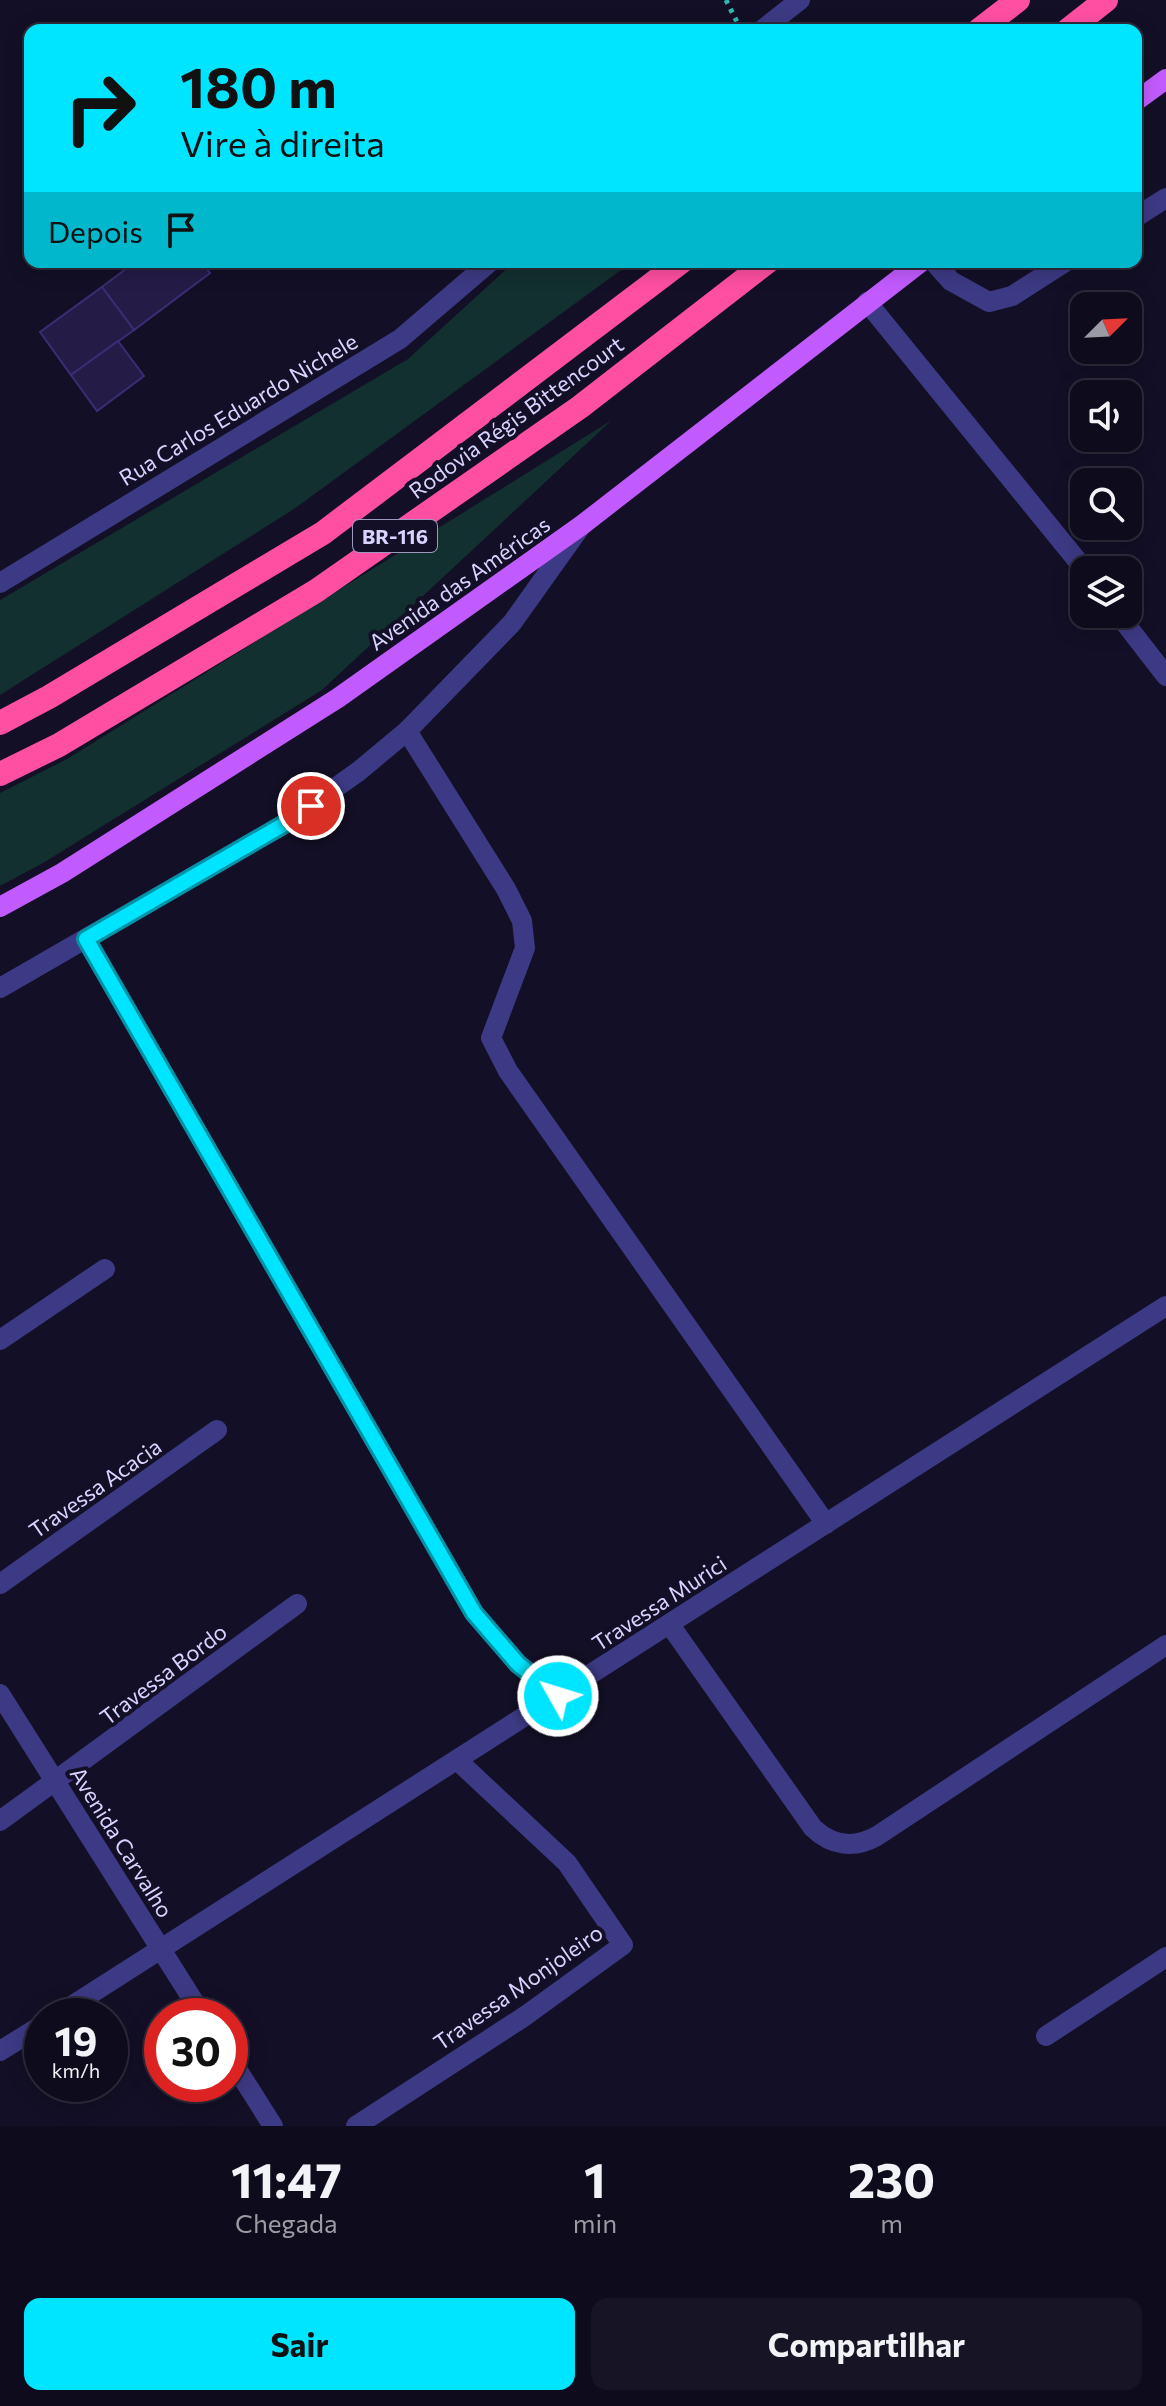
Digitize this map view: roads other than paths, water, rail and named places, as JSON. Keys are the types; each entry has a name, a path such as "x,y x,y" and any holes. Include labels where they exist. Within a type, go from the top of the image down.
{"highway":[{"path":"987,24 1018,0"},
{"path":"1076,24 1106,0"},
{"name":"Rodovia Régis Bittencourt","path":"0,723 49,697 323,533 673,268"},
{"name":"Rodovia Régis Bittencourt","path":"0,774 59,745 316,591 580,407 759,268"}],"main road":[{"path":"1142,97 1166,79"},
{"name":"Avenida das Américas","path":"0,907 62,873 338,698 582,525 913,268"}],"street":[{"path":"770,24 800,0"},
{"path":"1142,213 1166,198"},
{"name":"Rua Carlos Eduardo Nichele","path":"0,583 400,339 483,268"},
{"path":"939,268 951,281 989,302 1012,296 1056,268"},
{"path":"867,302 1074,556"},
{"path":"0,988 286,823 359,771 407,731 512,623 582,525"},
{"path":"1129,628 1166,676"},
{"path":"407,731 506,889 522,921 525,948 491,1038 508,1071 826,1524"},
{"path":"86,939 474,1613 518,1664 558,1696"},
{"path":"0,1340 105,1269"},
{"name":"Travessa Murici","path":"85,1998 1166,1306"},
{"name":"Travessa Acacia","path":"0,1584 217,1430"},
{"name":"Travessa Bordo","path":"0,1821 297,1604"},
{"path":"670,1625 813,1828 821,1836 843,1844 867,1842 877,1836 1166,1645"},
{"name":"Avenida Carvalho","path":"0,1694 192,1998"},
{"name":"Travessa Monjoleiro","path":"356,2126 525,2016 623,1945 567,1863 457,1760"},
{"path":"1046,2036 1166,1957"},
{"path":"0,2051 24,2036"},
{"path":"248,2090 267,2124"}]}
